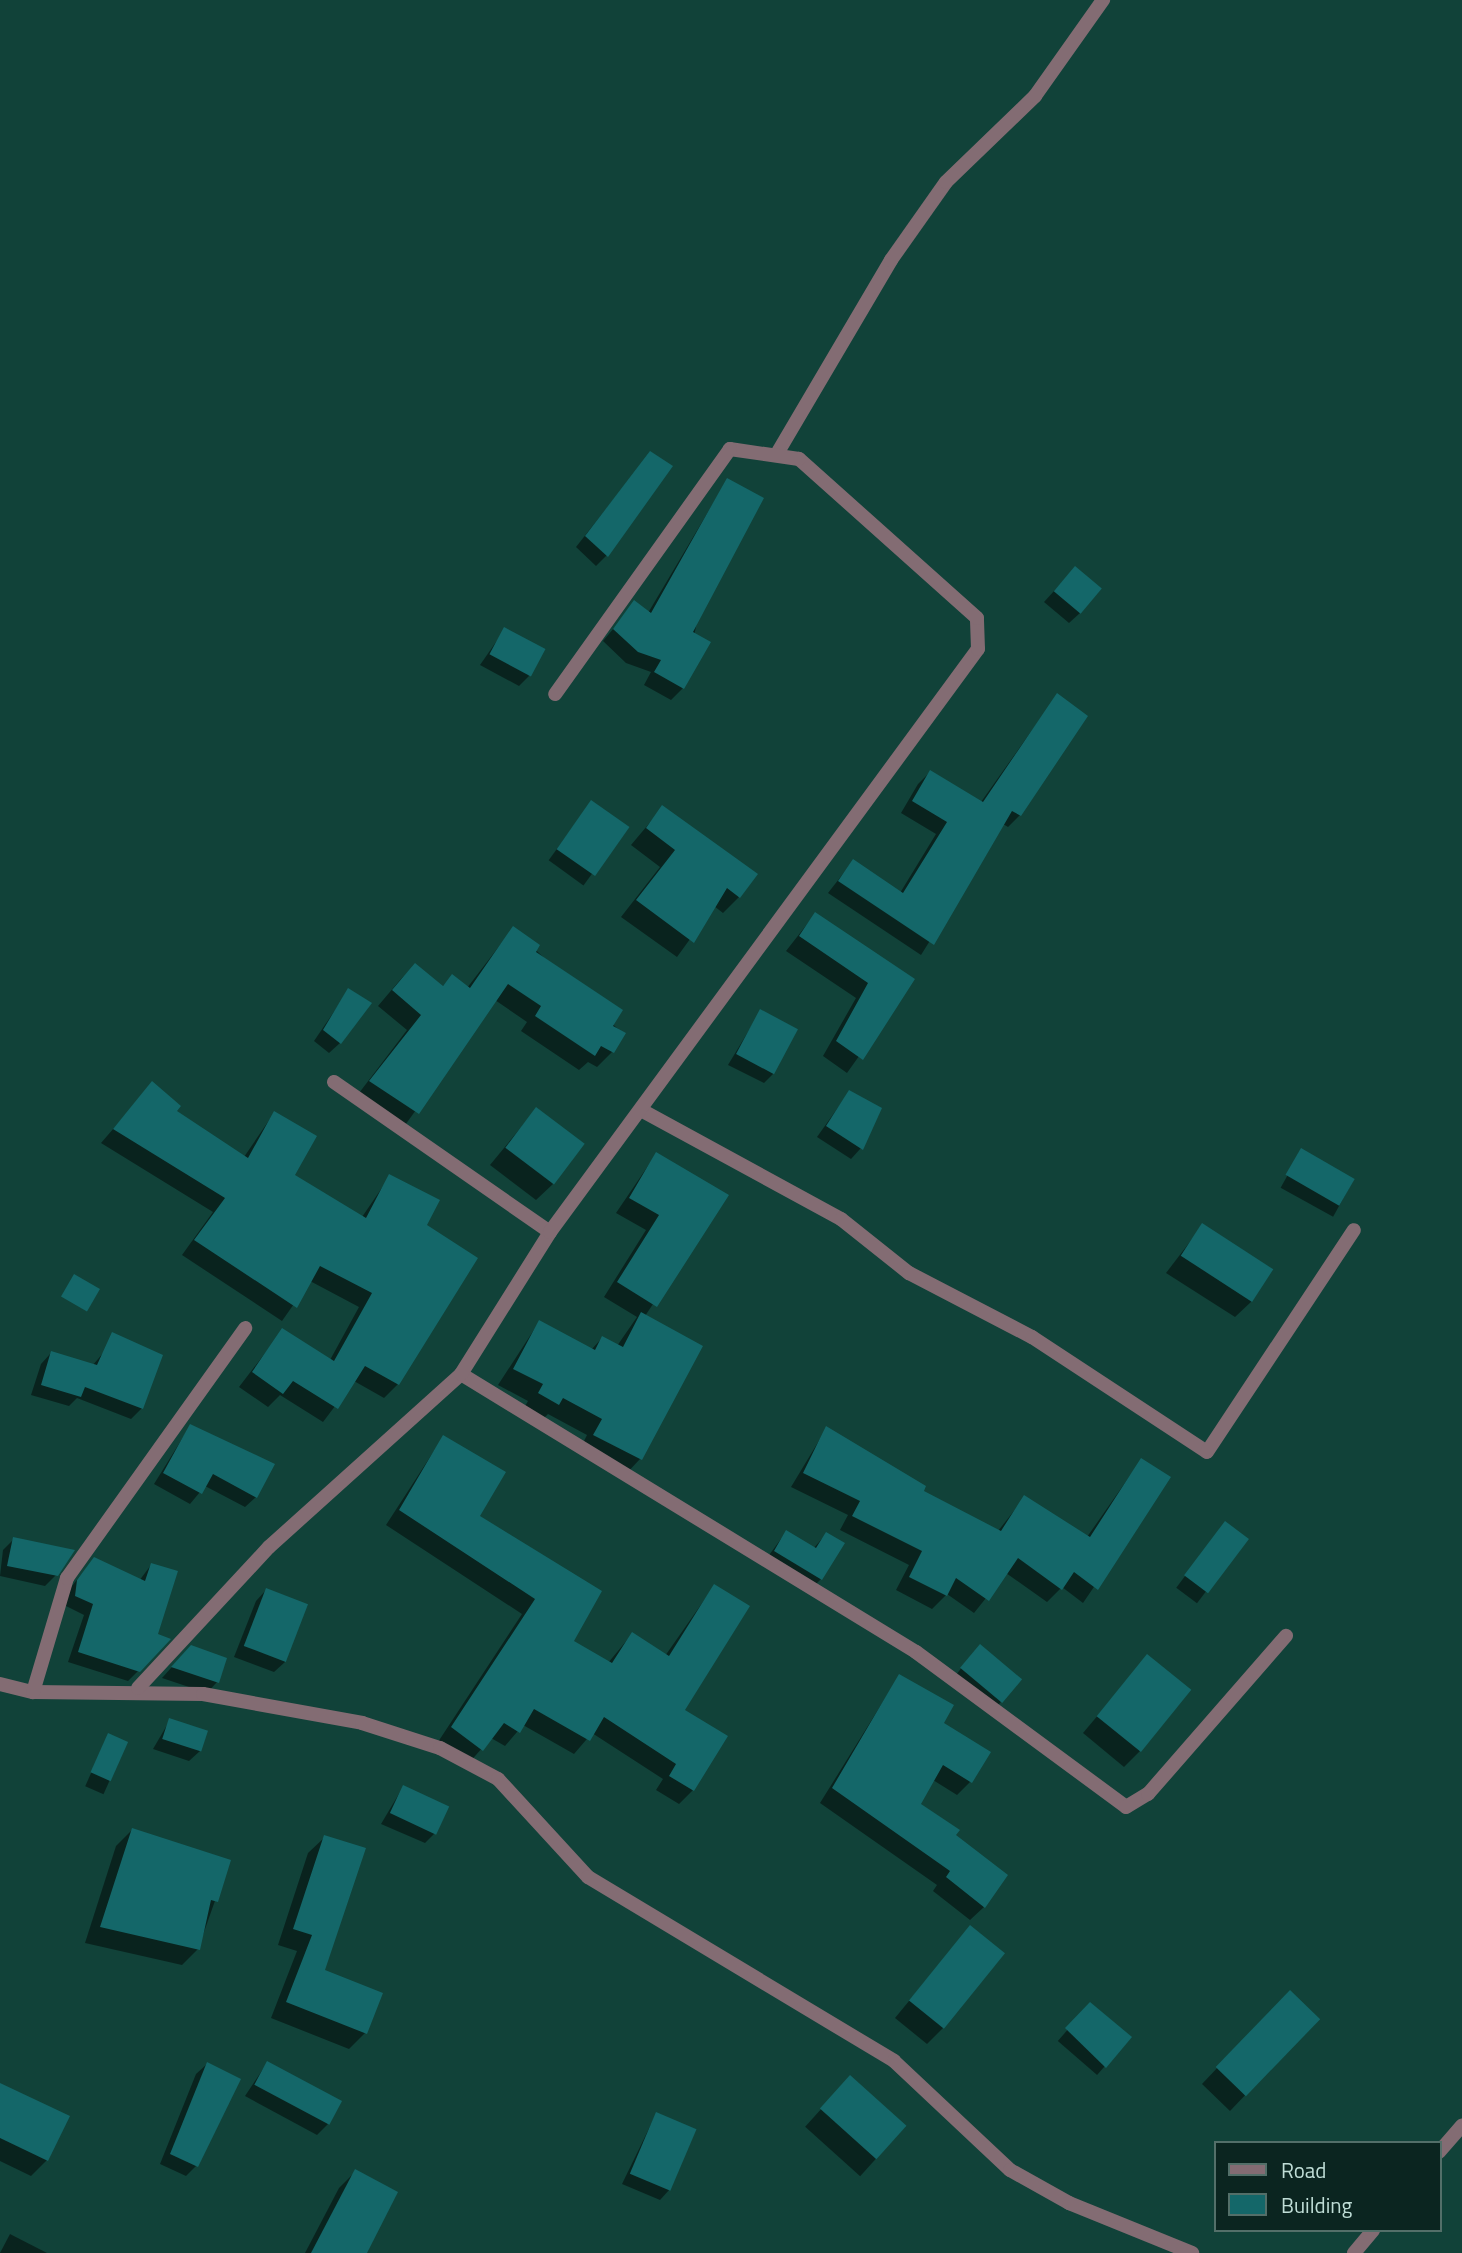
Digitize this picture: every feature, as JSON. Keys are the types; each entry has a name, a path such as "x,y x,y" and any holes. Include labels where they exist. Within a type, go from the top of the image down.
{"street":[{"path":"778,452 891,260 938,193 1035,96 1103,0"},
{"path":"138,1688 269,1547 460,1374 550,1232 978,649 977,618 953,593 799,459 778,452 730,449 715,464 555,694"},
{"path":"334,1082 550,1232"},
{"path":"641,1110 841,1219 909,1273 1032,1337 1207,1452 1354,1230"},
{"path":"33,1692 67,1578 245,1328"},
{"path":"460,1374 916,1652 1126,1807 1148,1794 1286,1636"},
{"path":"0,1684 33,1692 138,1688 271,1705 440,1748 498,1779 588,1877 894,2061 1010,2170 1069,2203 1192,2253"},
{"path":"1441,2150 1462,2126"},
{"path":"1354,2253 1371,2232"}],"building":[{"path":"650,451 673,466 608,557 585,536"},
{"path":"727,478 764,498 693,632 711,642 684,689 654,672 661,660 638,652 613,629 634,600 651,613"},
{"path":"1075,566 1102,588 1081,614 1054,591"},
{"path":"504,627 545,649 531,676 489,654"},
{"path":"1057,693 1088,716 1021,816 1012,811 934,945 838,881 853,859 903,893 947,822 912,801 930,770 983,802"},
{"path":"591,800 630,827 595,876 557,849"},
{"path":"662,805 758,874 740,898 727,888 694,943 636,900 675,850 646,828"},
{"path":"815,912 915,979 863,1060 836,1041 868,983 799,936"},
{"path":"513,926 540,945 536,952 623,1010 613,1026 626,1033 614,1053 601,1046 595,1056 535,1016 541,1006 508,984 419,1114 369,1081 421,1015 392,990 415,963 443,986 452,974 470,988"},
{"path":"348,988 372,1003 341,1044 323,1030"},
{"path":"760,1009 798,1029 774,1074 736,1054"},
{"path":"152,1081 181,1106 177,1111 248,1158 274,1111 317,1136 295,1175 366,1218 389,1174 440,1200 427,1225 478,1258 399,1385 365,1366 338,1409 293,1381 283,1394 252,1372 282,1328 334,1361 372,1293 320,1266 297,1308 194,1240 225,1198 113,1129"},
{"path":"849,1090 882,1108 863,1150 826,1126"},
{"path":"536,1107 585,1144 554,1184 505,1148"},
{"path":"1301,1148 1355,1179 1339,1206 1286,1175"},
{"path":"656,1152 729,1195 657,1307 617,1282 659,1215 629,1198"},
{"path":"1202,1223 1273,1269 1252,1302 1181,1256"},
{"path":"74,1274 100,1289 87,1312 61,1297"},
{"path":"641,1312 703,1346 642,1460 593,1435 602,1419 563,1398 559,1405 538,1393 543,1384 513,1369 539,1320 595,1350 602,1336 623,1347"},
{"path":"112,1332 163,1355 143,1409 85,1387 81,1397 41,1385 51,1351 97,1365"},
{"path":"190,1424 275,1464 257,1498 213,1474 202,1494 163,1473"},
{"path":"826,1426 926,1486 924,1491 1001,1531 1024,1495 1090,1537 1141,1458 1171,1477 1098,1590 1074,1572 1062,1590 1018,1558 989,1601 956,1578 947,1596 909,1577 922,1551 852,1516 860,1501 803,1473"},
{"path":"443,1435 506,1472 480,1516 602,1591 574,1641 612,1663 632,1632 669,1656 714,1584 750,1606 685,1710 728,1736 694,1791 669,1776 676,1764 604,1717 590,1741 534,1709 520,1733 504,1723 483,1751 451,1727 535,1599 399,1510"},
{"path":"1225,1521 1249,1539 1208,1593 1184,1575"},
{"path":"786,1530 816,1548 826,1532 845,1543 822,1580 774,1551"},
{"path":"13,1537 75,1550 58,1576 7,1566"},
{"path":"94,1557 145,1581 151,1563 178,1571 158,1634 171,1639 140,1672 78,1652 93,1604 75,1596 77,1580"},
{"path":"266,1588 308,1604 286,1662 244,1646"},
{"path":"980,1644 1022,1679 1002,1703 960,1668"},
{"path":"191,1645 227,1658 219,1683 171,1667"},
{"path":"1147,1654 1191,1690 1141,1752 1097,1716"},
{"path":"899,1674 954,1705 944,1723 991,1752 972,1783 943,1765 921,1804 960,1830 956,1835 1008,1875 985,1908 946,1877 950,1871 832,1788"},
{"path":"169,1718 208,1731 201,1752 162,1739"},
{"path":"108,1733 128,1742 111,1781 91,1772"},
{"path":"403,1785 449,1807 436,1835 390,1813"},
{"path":"132,1828 231,1860 218,1902 211,1900 200,1950 100,1927"},
{"path":"324,1835 366,1848 325,1970 383,1993 367,2034 286,2002 312,1935 293,1929"},
{"path":"970,1925 1005,1953 944,2029 909,2000"},
{"path":"1290,1990 1320,2019 1246,2096 1216,2067"},
{"path":"1090,2002 1132,2037 1106,2068 1065,2028"},
{"path":"267,2061 342,2101 329,2125 254,2085"},
{"path":"207,2062 241,2079 198,2167 170,2154"},
{"path":"850,2075 906,2126 876,2159 820,2108"},
{"path":"0,2083 70,2116 48,2161 0,2138"},
{"path":"656,2112 697,2129 670,2191 630,2174"},
{"path":"355,2169 398,2192 367,2253 311,2253"}]}
